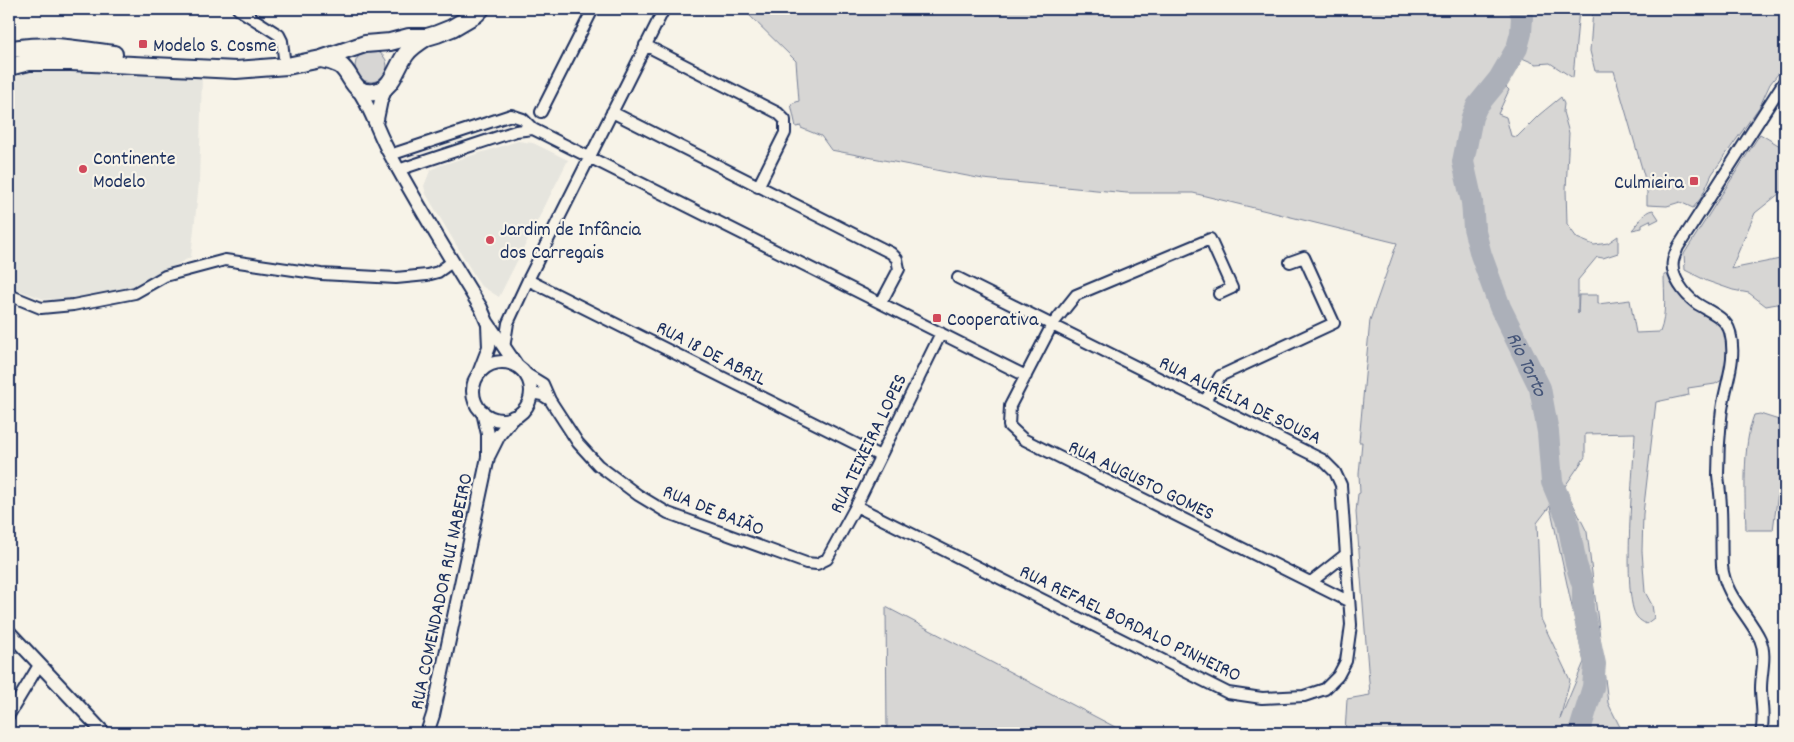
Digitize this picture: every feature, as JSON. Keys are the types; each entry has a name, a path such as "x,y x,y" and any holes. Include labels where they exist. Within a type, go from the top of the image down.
{"main road":[{"path":"321,59 340,65 352,81 364,91 380,90 391,79 407,52 427,37 452,28 481,9"},
{"path":"9,67 29,62 71,62 236,70 285,66 321,59 366,45 410,37 427,37"},
{"path":"352,81 346,67 348,59 352,52 366,45 381,45 393,56 395,64 391,79"},
{"path":"9,50 31,46 52,47 123,55 238,64 263,68"}],"street":[{"path":"238,9 279,35 282,41 285,66"},
{"path":"541,112 593,9"},
{"path":"504,348 508,323 528,280 664,9"},
{"path":"645,45 778,113 785,120 785,133 758,186"},
{"path":"376,124 379,107 391,79"},
{"path":"1761,733 1763,725 1761,690 1763,650 1760,640 1735,603 1724,578 1722,567 1721,508 1718,475 1719,442 1722,409 1731,369 1733,346 1729,329 1722,320 1694,302 1684,292 1674,273 1672,263 1678,247 1785,80"},
{"path":"352,81 371,111 378,133 398,170 481,308 487,322 530,382 531,393 528,403 522,412 503,420 492,418 483,412 477,404 474,394 474,383 489,347 487,322"},
{"path":"612,112 891,253 898,259 899,269 881,304"},
{"path":"390,155 511,115 523,119 533,128 589,157 1026,376"},
{"path":"490,122 495,138"},
{"path":"398,170 516,131 533,128"},
{"name":"RUA AUGUSTO GOMES","path":"1219,294 1232,288 1210,239 1076,295 1052,325 1010,406 1009,426 1023,439 1348,601"},
{"path":"1205,400 1220,376 1334,323 1304,257 1290,262"},
{"path":"9,295 41,308 73,305 135,293 165,276 225,260 321,274 396,278 427,276 438,272 452,262"},
{"name":"RUA AURÉLIA DE SOUSA","path":"958,278 1323,460 1335,472 1340,485 1345,555"},
{"name":"RUA 18 DE ABRIL","path":"528,280 880,456"},
{"name":"RUA TEIXEIRA LOPES","path":"817,564 827,559 856,506 941,333"},
{"path":"479,373 487,366 497,362 507,362 521,369"},
{"name":"RUA DE BAIÃO","path":"521,369 543,384 550,400 578,443 598,466 638,496 668,513 806,564 817,564"},
{"path":"531,393 542,395 550,400"},
{"name":"RUA COMENDADOR RUI NABEIRO","path":"427,733 488,457 488,434 483,412"},
{"name":"RUA COMENDADOR RUI NABEIRO","path":"488,457 499,435 513,417"},
{"name":"RUA REFAEL BORDALO PINHEIRO","path":"856,506 1228,693 1262,698 1304,696 1325,689 1338,676 1346,660 1351,625 1345,555"},
{"path":"1311,582 1345,555"},
{"path":"9,632 104,733"},
{"path":"9,715 40,665"}],"shaded area":[{"path":"743,9 1519,9 1520,28 1518,37 1507,62 1497,78 1502,83 1523,45 1530,20 1527,9 1579,9 1573,78 1550,63 1536,64 1522,58 1506,87 1509,90 1498,114 1506,117 1511,136 1517,137 1561,97 1569,133 1566,189 1567,224 1577,238 1594,245 1608,243 1618,236 1618,253 1603,258 1597,257 1578,280 1578,314 1579,295 1598,295 1598,304 1630,300 1636,333 1660,332 1664,311 1664,275 1674,273 1672,274 1671,283 1675,290 1723,328 1729,351 1727,370 1722,380 1715,384 1688,388 1689,395 1656,402 1643,514 1642,551 1645,592 1652,605 1654,618 1646,624 1637,617 1632,605 1630,585 1629,559 1635,433 1585,434 1585,457 1561,492 1566,490 1587,532 1608,703 1623,733 1345,733 1347,699 1370,695 1356,512 1358,494 1360,493 1359,474 1362,442 1359,442 1370,320 1397,243 1193,193 1127,193 983,179 831,150 821,136 801,128 801,126 796,127 791,104 799,101 796,61","holes":["1550,506 1584,662 1560,719 1570,680 1541,619 1537,523"]},
{"path":"1593,9 1785,9 1785,65 1770,84 1760,106 1712,174 1701,198 1693,208 1680,202 1667,206 1647,205 1647,186 1614,71 1595,71 1590,51"},
{"path":"371,50 377,51 382,55 386,60 386,72 382,77 377,81 371,82 365,81 360,77 356,72 355,66 356,60 360,55 365,51"},
{"path":"19,71 202,75 199,183 191,257 131,289 77,300 44,299 9,287 9,82"},
{"path":"1760,134 1785,149 1785,189 1755,213 1731,269 1785,258 1785,307 1777,304 1766,306 1749,293 1733,290 1707,281 1685,270 1684,254"},
{"name":"Jardim de Infância dos Carregais","path":"518,141 533,143 568,160 499,297 480,285 426,194 424,186 430,171 438,166"},
{"path":"1653,210 1659,219 1651,223 1650,220 1642,224 1642,228 1632,230 1644,215"},
{"path":"1760,414 1785,422 1785,441 1773,530 1746,530 1746,456 1754,415"},
{"path":"886,607 1115,727 1143,733 887,733"}],"waterway":[{"name":"Rio Torto","path":"1520,9 1522,17 1521,33 1517,48 1499,79 1477,106 1472,117 1463,162 1472,202 1474,228 1481,255 1500,307 1540,388 1548,432 1552,482 1567,518 1576,564 1583,586 1583,609 1595,664 1593,687 1579,733"}],"place":[{"name":"Modelo S. Cosme","path":"143,44"},
{"name":"Continente Modelo","path":"83,169"},
{"name":"Culmieira","path":"1694,181"},
{"name":"Jardim de Infância dos Carregais","path":"490,240"},
{"name":"Cooperativa","path":"937,318"}]}
